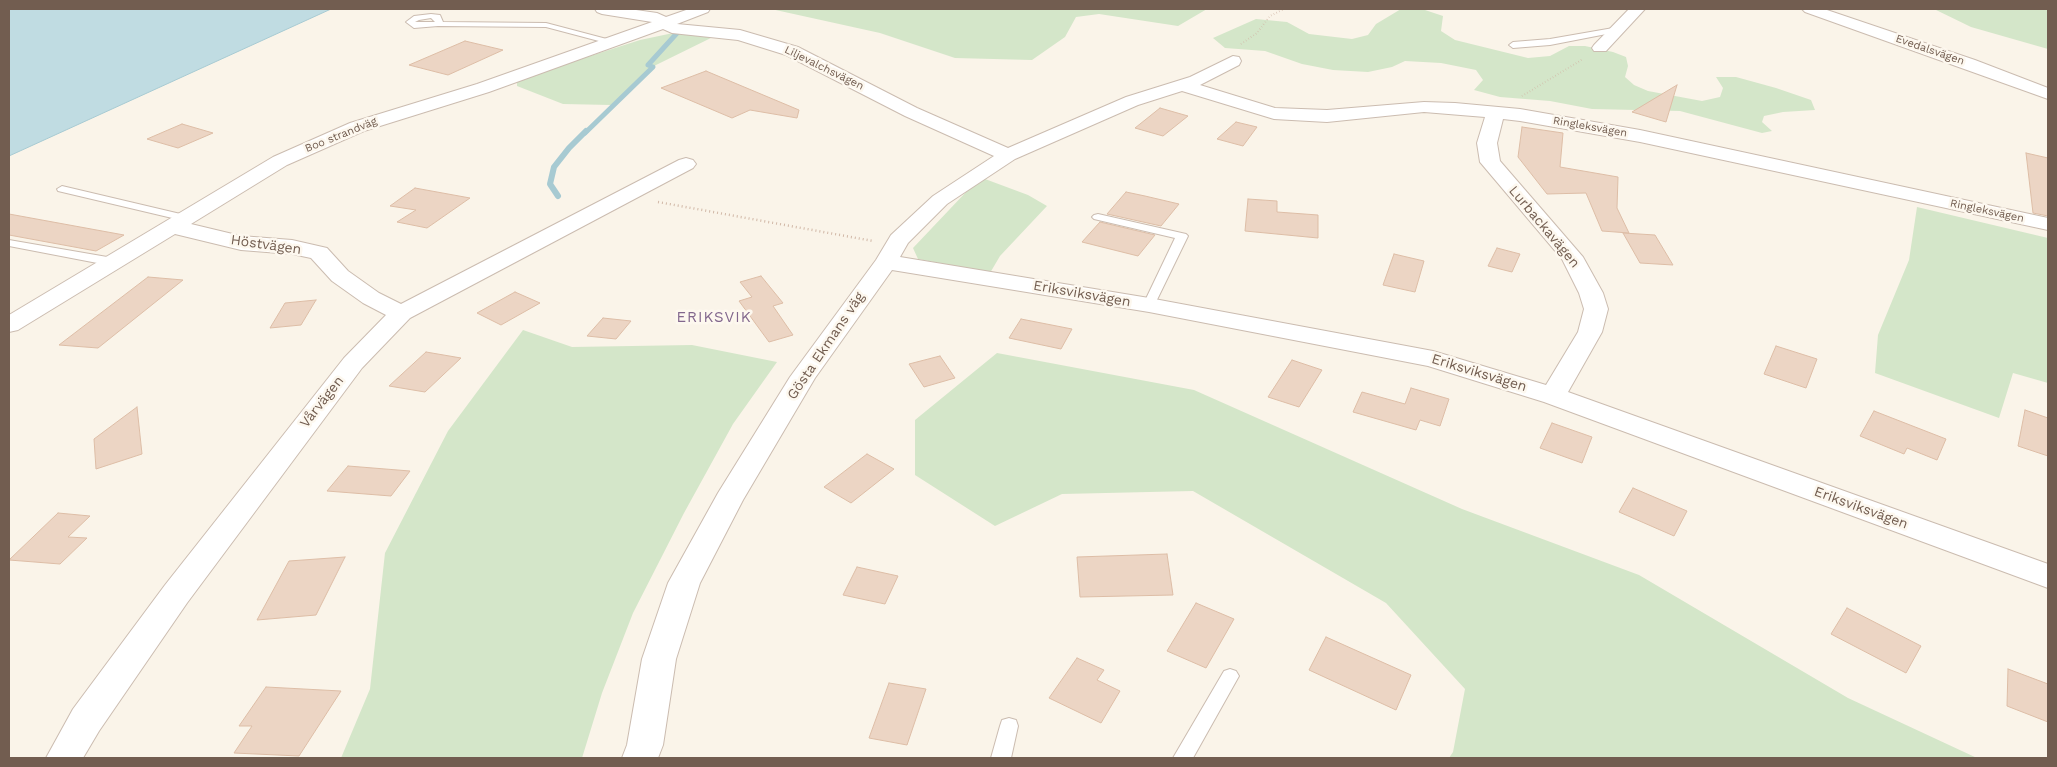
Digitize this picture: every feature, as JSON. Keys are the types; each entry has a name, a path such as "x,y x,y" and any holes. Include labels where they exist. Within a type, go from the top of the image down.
{"street":[{"name":"Liljevalchsvägen","path":"602,9 656,18 672,28 740,35 792,51 911,112 1008,155"},
{"name":"Boo strandväg","path":"12,321 280,162 357,127 483,88 703,9"},
{"path":"1600,48 1637,9"},
{"name":"Evedalsvägen","path":"1810,9 2048,94"},
{"path":"1184,86 1233,61"},
{"name":"Gösta Ekmans väg","path":"640,758 645,745 659,659 684,583 728,500 803,377 917,220 940,200 1008,155 1132,101 1184,86"},
{"name":"Ringleksvägen","path":"1184,86 1274,113 1327,116 1424,107 1496,112 1640,136 2048,224"},
{"name":"Lurbackavägen","path":"1496,112 1487,143 1490,162 1572,258 1591,293 1596,309 1595,319 1590,332 1554,396"},
{"name":"Vårvägen","path":"64,758 86,720 242,507 353,363 401,313 686,164"},
{"name":"Höstvägen","path":"178,222 241,242 292,247 319,253 348,282 371,298 401,313"},
{"name":"Eriksviksvägen","path":"891,254 1433,358 1554,396 2048,576"}],"lane":[{"path":"438,24 552,25 614,42"},
{"path":"1513,45 1550,42 1619,29"},
{"path":"62,190 178,222"},
{"path":"1098,217 1182,236 1149,305"},
{"path":"9,243 114,262"},
{"path":"1183,758 1230,676"},
{"path":"1001,758 1009,726"}],"path":[{"path":"1233,61 1238,53 1238,45 1257,33 1270,16 1284,9"},
{"path":"1496,112 1600,48"},
{"path":"624,196 891,254"}],"green space":[{"path":"771,9 1207,9 1178,26 1099,14 1076,17 1065,37 1032,60 955,58 880,33"},
{"path":"1401,9 1422,9 1443,16 1441,31 1455,40 1528,58 1550,56 1569,46 1585,46 1613,52 1626,57 1628,66 1625,77 1634,85 1648,91 1702,101 1720,97 1723,88 1716,77 1736,77 1811,100 1815,110 1783,112 1764,116 1762,122 1772,131 1762,133 1680,111 1592,109 1550,101 1500,97 1474,90 1483,80 1476,70 1441,63 1405,61 1392,67 1368,72 1333,70 1302,64 1265,51 1225,48 1213,38 1256,19 1287,22 1309,34 1352,39 1368,35 1376,24"},
{"path":"1934,9 2048,9 2048,49 1971,27"},
{"path":"678,32 717,35 656,65 611,105 563,104 517,86 517,81 584,58 640,40"},
{"path":"985,179 1028,195 1047,206 1000,256 990,273 918,259 913,248 967,191"},
{"path":"1917,207 2048,238 2048,383 2013,373 1999,418 1875,373 1878,335 1909,260"},
{"path":"523,330 572,347 692,345 777,362 733,424 684,513 633,613 602,693 582,758 341,758 370,689 385,553 448,431"},
{"path":"997,353 1194,390 1462,509 1639,575 1848,698 1977,758 1449,758 1453,752 1465,689 1386,603 1193,491 1062,494 995,526 915,475 915,420"}],"water":[{"path":"9,9 331,9 9,156"}],"building":[{"path":"465,41 503,50 448,75 409,65"},
{"path":"706,71 799,110 797,118 750,110 732,118 661,88"},
{"path":"1677,85 1666,122 1632,112"},
{"path":"1160,108 1188,116 1163,136 1135,128"},
{"path":"1236,122 1257,127 1243,146 1217,139"},
{"path":"182,124 213,133 178,148 147,139"},
{"path":"1522,127 1563,133 1560,167 1618,177 1617,208 1629,233 1602,231 1586,193 1547,194 1518,157"},
{"path":"2026,153 2048,158 2048,216 2033,213"},
{"path":"415,188 470,198 427,228 397,222 416,210 390,206"},
{"path":"1126,192 1179,204 1161,226 1107,214"},
{"path":"1248,199 1277,201 1277,212 1318,215 1318,238 1245,231"},
{"path":"9,214 124,235 96,251 9,235"},
{"path":"1100,222 1155,235 1138,256 1082,242"},
{"path":"1623,233 1655,235 1673,265 1640,263"},
{"path":"1497,248 1520,254 1512,272 1488,266"},
{"path":"1394,254 1424,261 1415,292 1383,285"},
{"path":"761,276 783,303 773,306 793,335 769,342 739,301 752,297 740,282"},
{"path":"148,277 183,280 98,348 59,345"},
{"path":"515,292 540,303 501,325 477,313"},
{"path":"316,300 301,325 270,328 285,303"},
{"path":"603,318 631,321 616,339 587,336"},
{"path":"1021,319 1072,329 1061,349 1009,338"},
{"path":"1776,346 1817,359 1806,388 1764,374"},
{"path":"426,352 461,358 425,392 389,386"},
{"path":"940,356 955,378 924,387 909,364"},
{"path":"1292,360 1322,370 1299,407 1268,397"},
{"path":"1411,388 1449,399 1440,426 1420,420 1416,430 1353,412 1362,392 1405,404"},
{"path":"137,407 142,454 96,469 94,439"},
{"path":"2025,410 2048,418 2048,456 2018,446"},
{"path":"1874,411 1946,439 1937,460 1907,448 1904,454 1860,436"},
{"path":"1552,423 1592,437 1582,463 1540,448"},
{"path":"867,454 894,469 851,503 824,487"},
{"path":"348,466 410,471 391,496 327,491"},
{"path":"1633,488 1687,511 1674,536 1619,512"},
{"path":"58,513 90,516 68,537 87,538 60,564 9,560"},
{"path":"1167,554 1173,595 1080,597 1077,557"},
{"path":"345,557 316,615 257,620 289,561"},
{"path":"857,567 898,576 885,604 843,595"},
{"path":"1196,603 1234,619 1206,668 1167,651"},
{"path":"1847,608 1921,646 1906,673 1831,634"},
{"path":"1326,637 1411,675 1396,710 1309,670"},
{"path":"1077,658 1104,670 1097,680 1120,691 1101,723 1049,698"},
{"path":"2008,669 2048,684 2048,722 2007,706"},
{"path":"889,683 926,689 907,745 869,738"},
{"path":"266,687 341,691 299,756 234,753 252,726 239,726"}],"waterway":[{"path":"585,133 653,67 648,65 678,32"},
{"path":"558,196 550,184 554,167 586,131"}],"district":[{"name":"ERIKSVIK","path":"714,318"}]}
